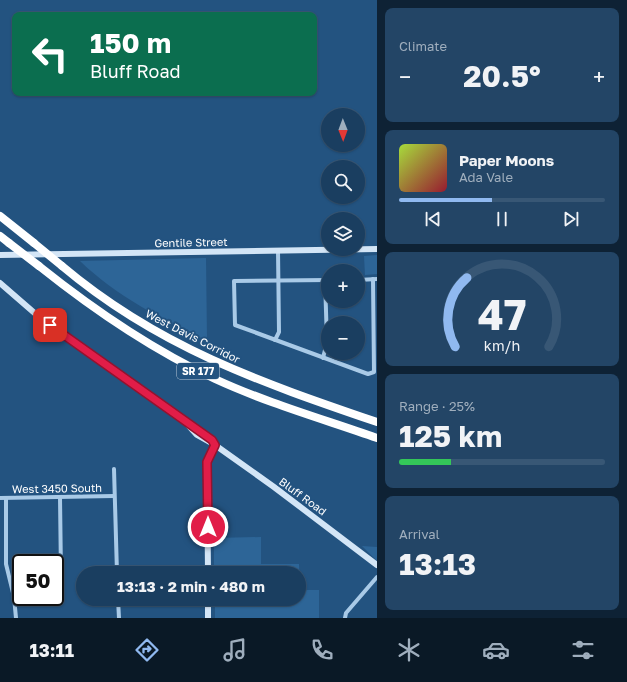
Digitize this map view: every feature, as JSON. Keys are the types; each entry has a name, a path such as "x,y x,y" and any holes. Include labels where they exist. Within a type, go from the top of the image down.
{"highway":[{"name":"West Davis Corridor","path":"0,216 96,292 133,318 191,351 267,384 377,422"},
{"name":"SR 177","path":"0,236 111,320 190,367 247,392 377,438"}],"main road":[{"name":"Gentile Street","path":"2,255 377,249"},
{"name":"Bluff Road","path":"0,283 38,316 188,423 197,435 215,445 338,533 377,565"},
{"path":"208,566 207,462 215,445"},
{"path":"208,606 208,618"}],"street":[{"path":"275,340 279,332 278,250"},
{"path":"328,360 368,374 374,372 375,279 365,280"},
{"path":"321,280 234,281 235,325 321,358"},
{"path":"114,469 117,566"},
{"name":"West 3450 South","path":"0,498 114,496"},
{"path":"60,497 61,554"},
{"path":"6,498 6,564 14,597 16,618"},
{"path":"0,564 6,564"},
{"path":"345,618 346,613 377,577"},
{"path":"118,606 119,618"}],"shaded area":[{"path":"377,255 377,274 365,275 365,256"},
{"path":"206,258 207,341 173,324 124,296 94,274 80,261"},
{"path":"261,537 261,564 299,564 299,566 214,566 214,538"},
{"path":"362,546 377,547 377,561"},
{"path":"306,590 319,590 319,618 215,618 215,606 306,606"}],"route":[{"path":"50,325 211,438 215,445 207,462 208,527"}]}
